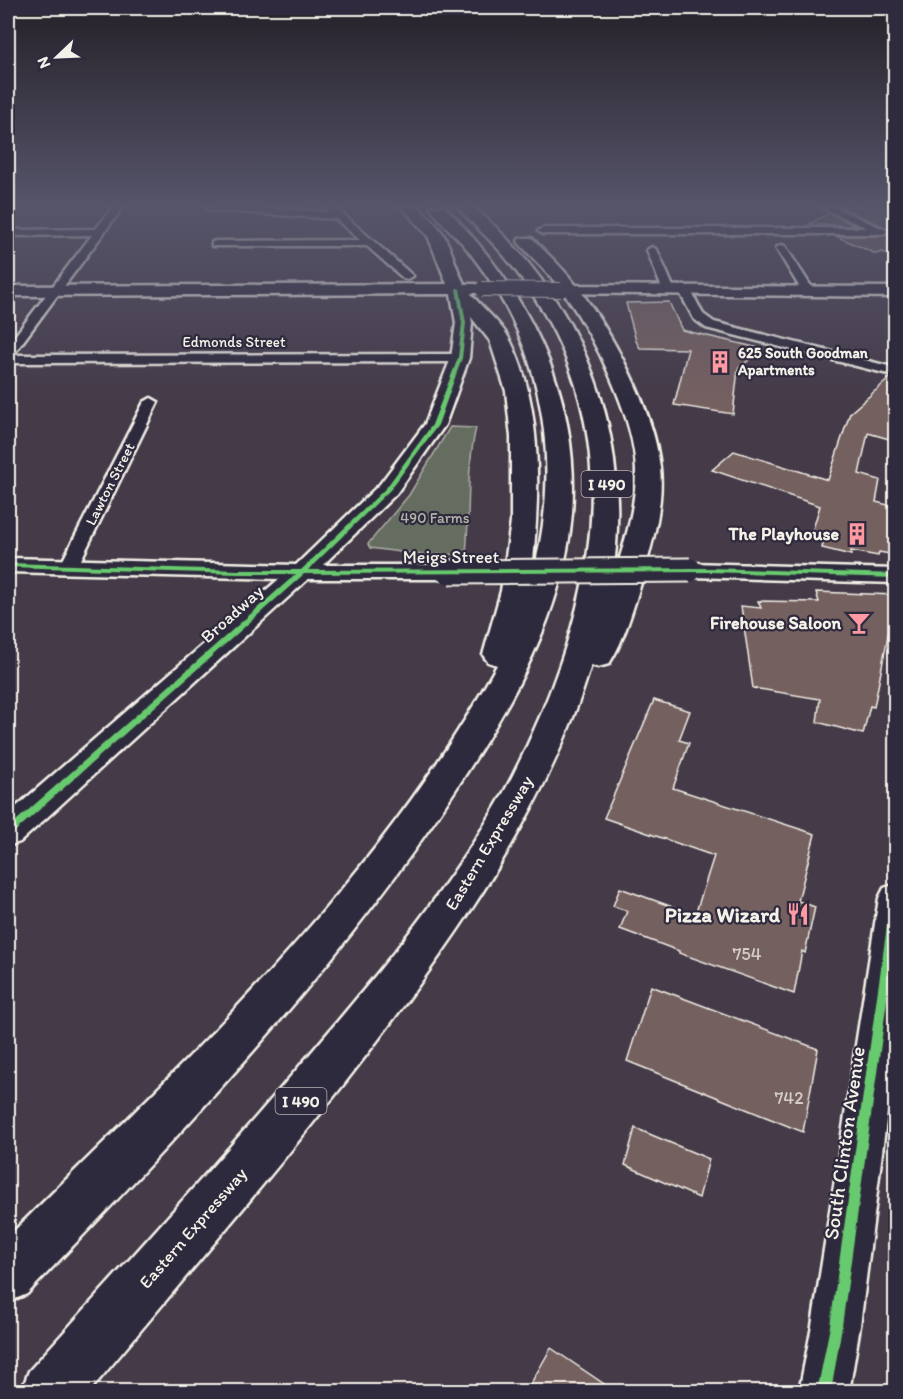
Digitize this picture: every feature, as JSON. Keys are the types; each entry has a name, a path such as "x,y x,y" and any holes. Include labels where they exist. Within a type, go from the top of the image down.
{"highway":[{"path":"459,272 497,336 508,360 520,414 525,486 523,544 510,620 482,708 467,743"},
{"name":"I 490","path":"8,1275 212,1063 302,963 398,845 467,743 518,655 539,604 556,537 561,463 558,430 549,387 526,327 505,287 494,272"},
{"name":"Eastern Expressway","path":"50,1392 267,1142 352,1038 454,902 524,789 562,703 592,611 605,543 606,466 591,397 562,329 527,272"},
{"path":"524,789 562,727 605,642 623,593 644,516 648,491 646,452 630,404 600,336 551,272"}],"street":[{"path":"8,353 68,272"},
{"path":"403,272 407,276"},
{"path":"666,272 677,291 698,316 710,325 896,372"},
{"path":"796,272 808,291"},
{"path":"8,291 470,289 896,292"},
{"name":"Broadway","path":"8,833 302,572 388,489 435,425 460,358 470,289"},
{"name":"Edmonds Street","path":"8,359 460,358"},
{"name":"Lawton Street","path":"69,566 151,402"},
{"name":"Meigs Street","path":"8,565 302,572 690,570 896,576"},
{"name":"South Clinton Avenue","path":"824,1392 837,1326 896,898"}],"green space":[{"name":"490 Farms","path":"450,427 476,428 469,475 466,554 423,555 370,548 368,544 409,495"}],"building":[{"name":"625 South Goodman Apartments","path":"669,302 682,330 763,349 738,369 733,414 674,405 688,349 640,348 636,341 626,303"},
{"path":"891,377 896,378 896,441 868,433 859,474 880,480 876,502 896,507 896,555 879,552 878,556 851,551 851,555 822,548 825,535 812,532 820,506 712,470 734,451 828,480 850,413"},
{"path":"816,592 896,595 874,707 870,706 863,734 817,722 820,699 753,688 741,606 761,608 758,601 819,602"},
{"path":"654,700 690,711 679,740 689,743 673,788 815,834 798,901 815,907 805,953 802,951 794,994 679,953 679,951 620,929 627,911 613,906 620,888 695,915 714,856 604,818"},
{"path":"651,986 818,1049 803,1132 627,1061"},
{"path":"635,1128 709,1159 699,1198 625,1165"},
{"path":"551,1348 616,1392 526,1392"}],"cycle path":[{"path":"8,833 302,572 388,489 435,425 460,358 464,323 458,289"},
{"path":"8,565 238,572 711,570 896,576"},
{"path":"824,1392 836,1326 896,898"}],"place":[{"name":"625 South Goodman Apartments","path":"720,362"},
{"name":"The Playhouse","path":"857,534"},
{"name":"Firehouse Saloon","path":"859,623"},
{"name":"Pizza Wizard","path":"798,914"}]}
